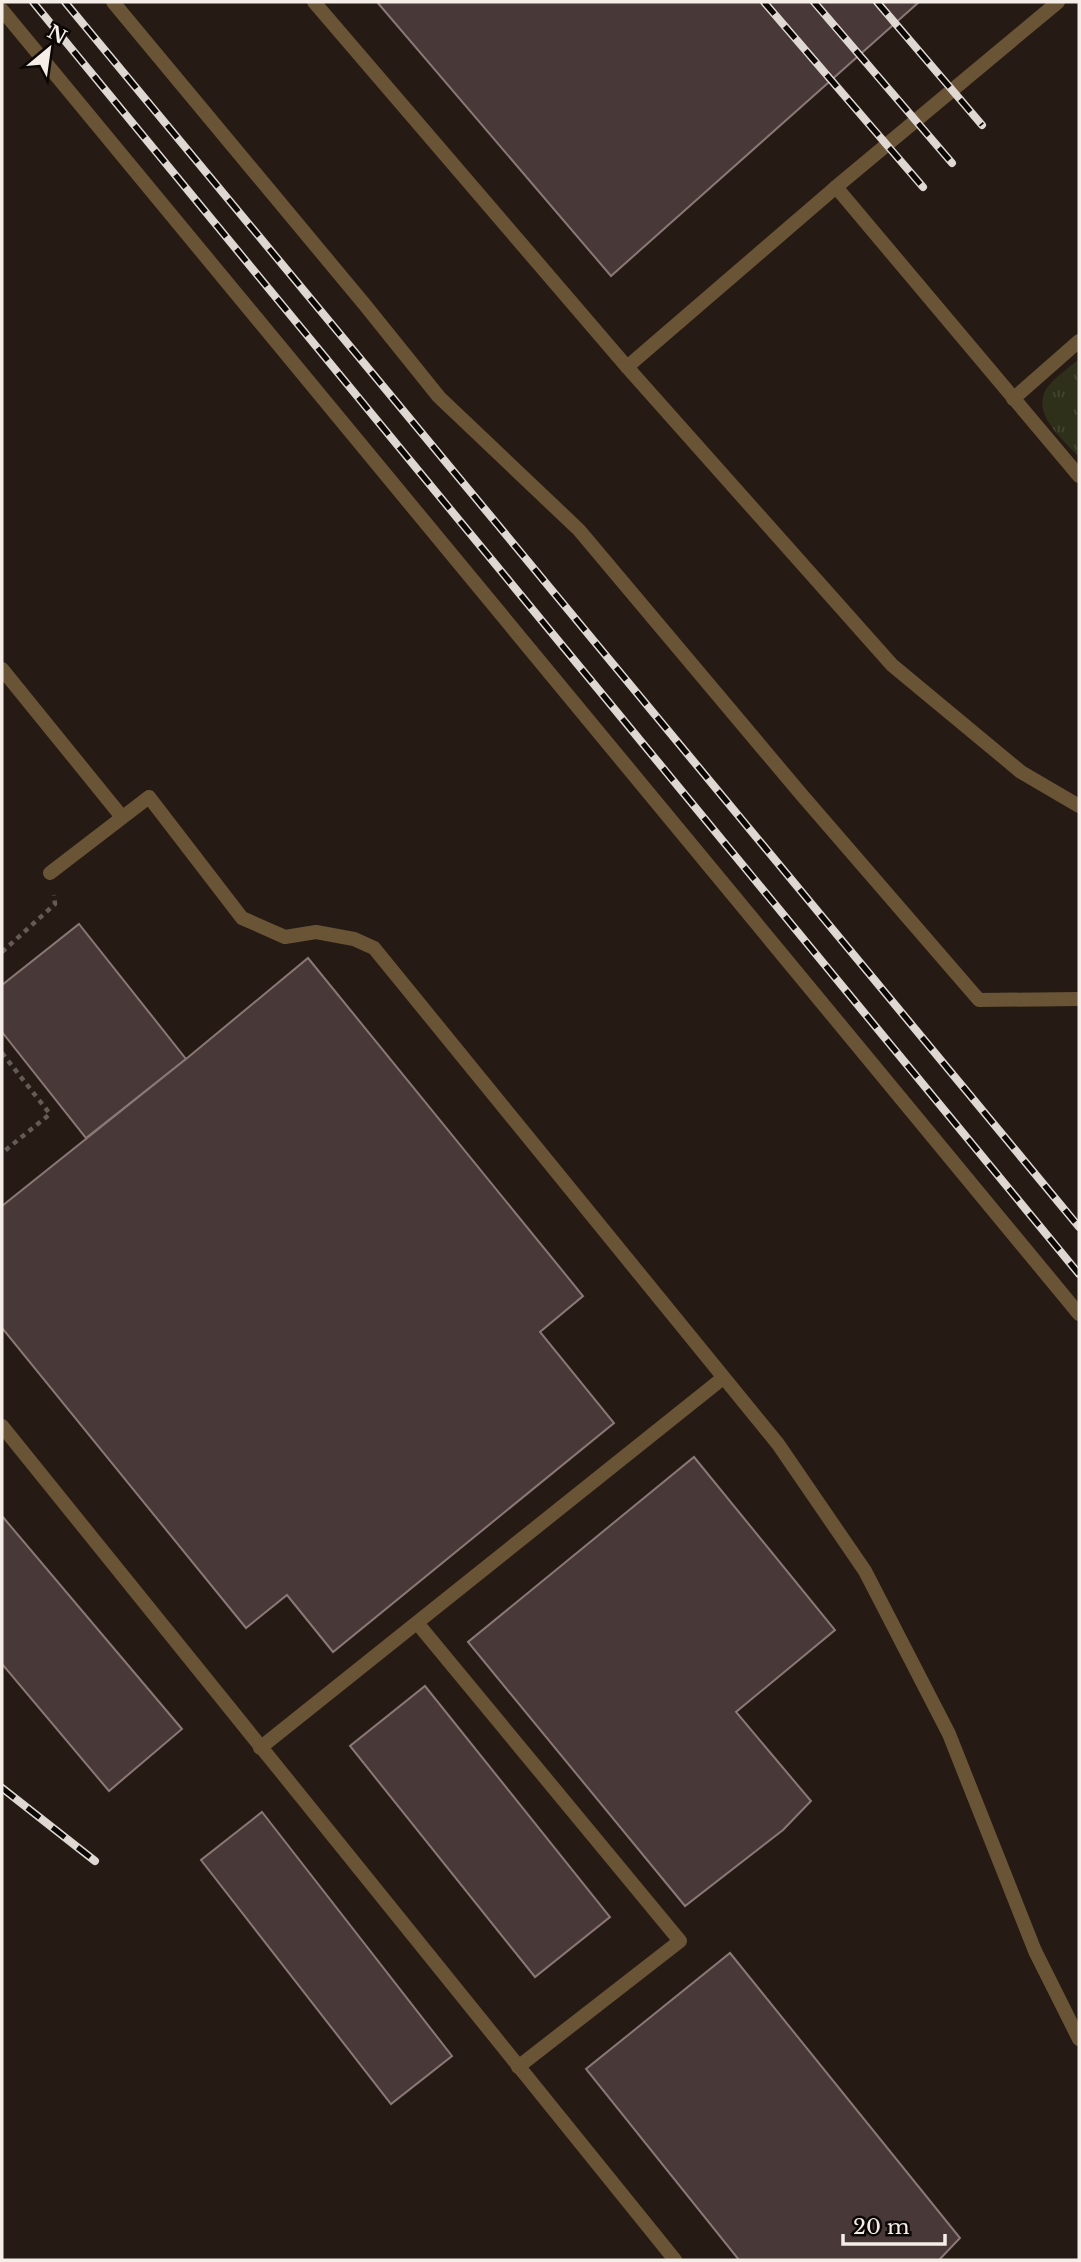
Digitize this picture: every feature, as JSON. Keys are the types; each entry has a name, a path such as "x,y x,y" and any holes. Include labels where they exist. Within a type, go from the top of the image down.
{"lane":[{"path":"113,2 439,397 579,530 979,1000 1079,999"},
{"path":"314,2 627,367 892,665 1021,772 1079,806"},
{"path":"627,367 836,187 1058,2"},
{"path":"2,10 1079,1314"},
{"path":"836,187 1079,476"},
{"path":"1013,399 1079,341"},
{"path":"2,668 122,817"},
{"path":"50,873 149,797 242,918 285,937 316,932 354,939 374,948 778,1444 865,1571 949,1734 1035,1951 1079,2039"},
{"path":"260,1748 723,1378"},
{"path":"2,1426 676,2260"},
{"path":"418,1624 680,1941 518,2067"}],"path":[{"path":"2,952 55,904 50,873"},
{"path":"2,1054 50,1114 2,1153"}],"green space":[{"path":"1079,359 1079,457 1056,433 1042,404 1050,384"}],"building":[{"path":"377,2 919,2 611,276"},
{"path":"79,924 186,1059 86,1138 2,1032 2,985"},
{"path":"308,958 583,1296 540,1332 614,1423 333,1652 287,1595 246,1628 2,1328 2,1206"},
{"path":"694,1457 835,1630 736,1712 811,1801 783,1830 685,1906 468,1642"},
{"path":"2,1516 182,1729 109,1791 2,1664"},
{"path":"425,1686 610,1917 535,1977 350,1746"},
{"path":"262,1812 452,2056 391,2104 201,1860"},
{"path":"730,1953 960,2238 939,2260 739,2260 586,2069"}],"railway":[{"path":"33,2 1079,1274"},
{"path":"65,2 1079,1227"},
{"path":"764,2 923,187"},
{"path":"814,2 952,163"},
{"path":"877,2 982,125"},
{"path":"2,1788 95,1861"}]}
